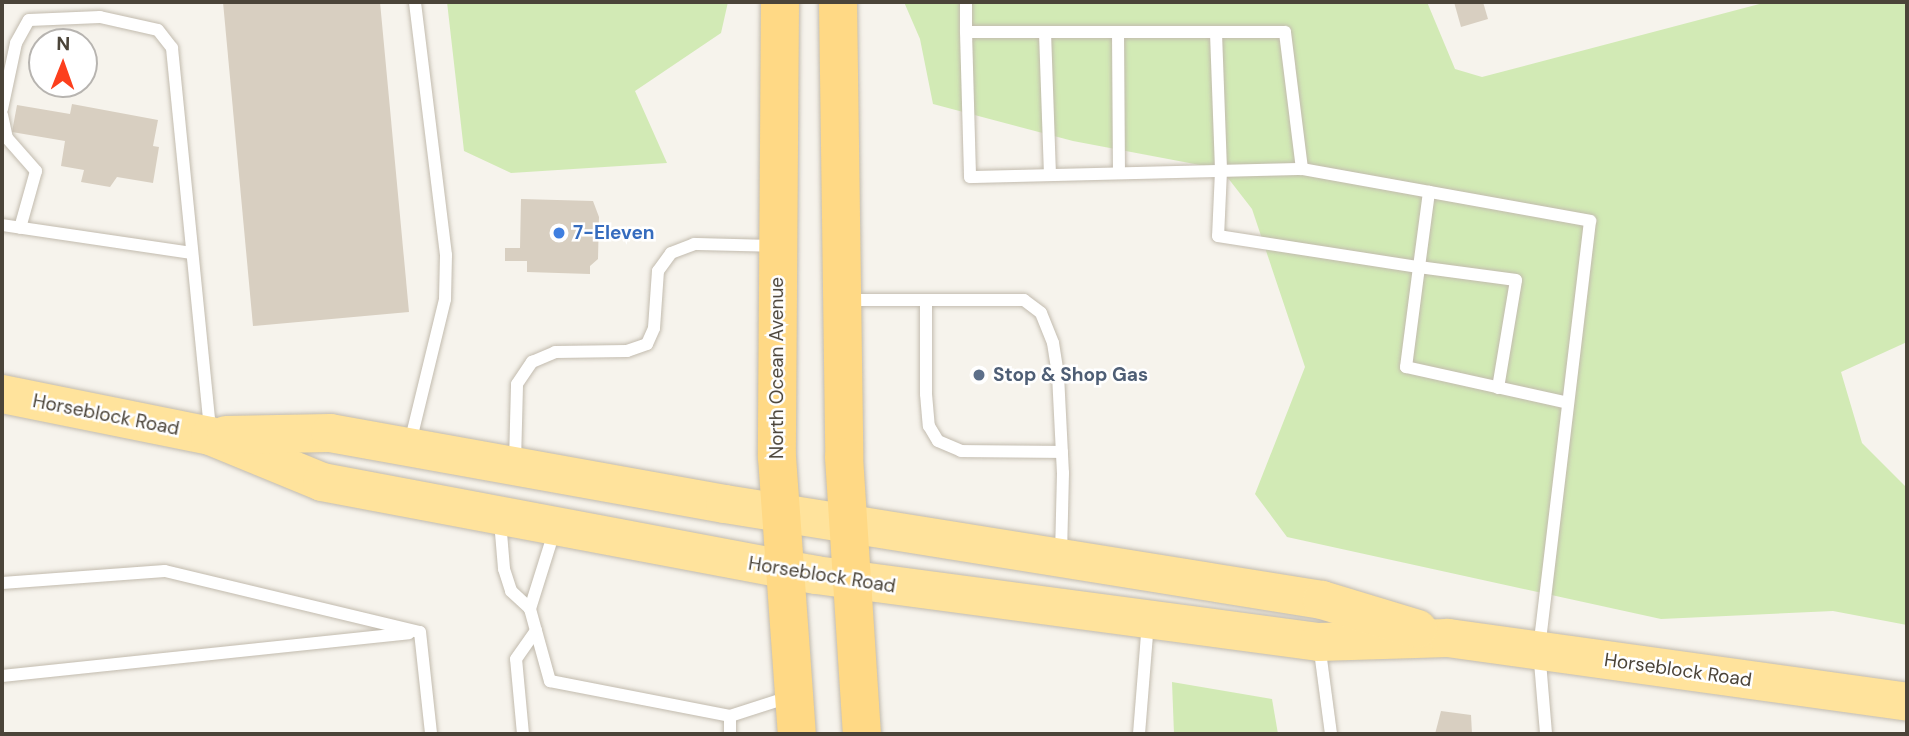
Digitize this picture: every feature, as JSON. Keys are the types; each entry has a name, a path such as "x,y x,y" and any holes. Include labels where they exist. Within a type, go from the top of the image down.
{"highway":[{"name":"North Ocean Avenue","path":"780,2 776,246 779,512 797,734"},
{"path":"838,2 847,522 862,734"}],"main road":[{"name":"Horseblock Road","path":"2,394 210,436 322,482 500,518 782,569 1147,622 1320,621"},
{"name":"Horseblock Road","path":"210,436 330,433 779,512 1061,556 1320,621 1907,702"}],"lane":[{"path":"409,447 445,299 446,255 415,2"},
{"path":"966,2 970,177 1301,169 1590,221 1539,650 1546,734"},
{"path":"2,108 16,43 29,20 100,17 158,30 172,48 181,108 191,253 210,436"},
{"path":"966,32 1285,32 1301,169"},
{"path":"1045,32 1050,175"},
{"path":"1118,32 1119,173"},
{"path":"1216,33 1221,171 1218,236 1516,280 1498,388"},
{"path":"2,116 7,138 36,171 20,228"},
{"path":"1429,192 1406,367 1568,403"},
{"path":"2,225 191,253"},
{"path":"515,466 517,384 532,362 555,352 627,351 647,344 654,328 658,271 671,253 694,244 776,246"},
{"path":"843,300 1024,300 1041,313 1053,342 1062,452 1061,556"},
{"path":"926,300 926,394 929,426 938,441 961,451 1062,452"},
{"path":"500,518 504,569 511,591 530,609 550,681 730,716 792,696"},
{"path":"530,609 555,528"},
{"path":"2,583 165,571 420,632"},
{"path":"1320,621 1331,734"},
{"path":"1139,734 1147,622"},
{"path":"523,734 516,659 536,630"},
{"path":"2,676 420,632"},
{"path":"420,632 431,734"},
{"path":"730,716 730,734"}],"green space":[{"path":"447,2 728,2 721,33 635,91 667,163 511,173 464,151"},
{"path":"904,2 1427,2 1455,69 1482,77 1767,2 1907,2 1907,342 1841,372 1862,443 1907,488 1907,625 1833,611 1661,619 1287,537 1255,494 1305,367 1252,209 1221,169 1073,141 933,104 920,39"},
{"path":"1172,682 1272,699 1278,734 1174,734"}],"building":[{"path":"223,2 380,2 409,312 253,326"},
{"path":"1454,2 1483,2 1488,19 1461,27"},
{"path":"72,104 158,120 153,146 159,147 153,183 117,177 110,187 81,182 84,170 61,166 65,141 12,132 17,105 70,114"},
{"name":"7-Eleven","path":"521,199 593,201 599,217 598,259 590,266 590,274 527,272 527,261 505,261 505,248 520,248"},
{"path":"1441,711 1471,715 1472,734 1435,734"}],"place":[{"name":"7-Eleven","path":"559,233"},
{"name":"Stop & Shop Gas","path":"979,375"}]}
